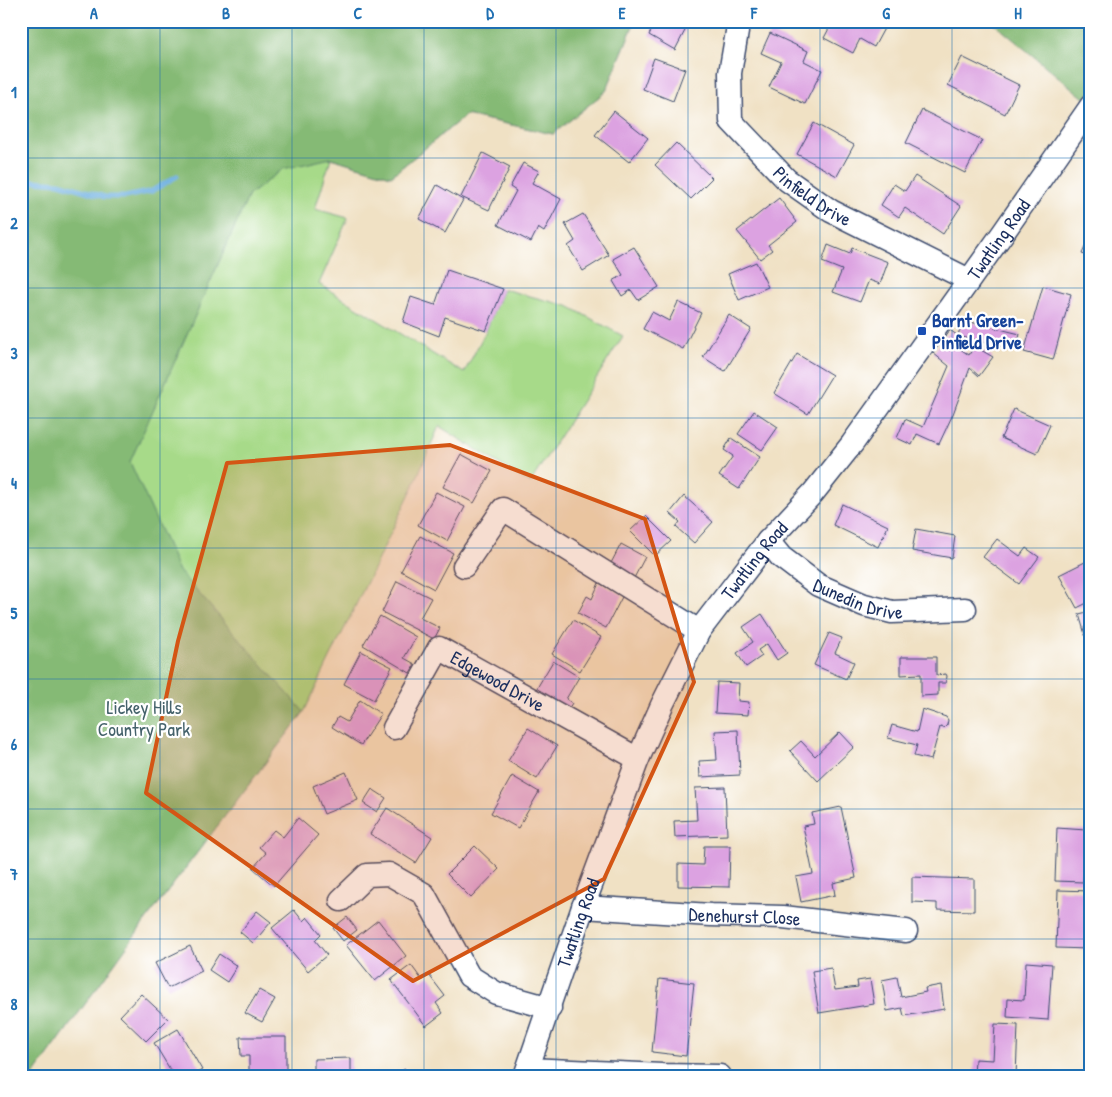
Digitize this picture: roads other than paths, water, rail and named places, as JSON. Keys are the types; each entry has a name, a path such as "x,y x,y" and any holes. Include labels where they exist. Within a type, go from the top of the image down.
{"street":[{"name":"Pinfield Drive","path":"737,32 723,54 730,73 731,121 787,180 832,211 969,280"},
{"name":"Twatling Road","path":"527,1072 583,907 638,759 662,705 700,631 768,540 813,493 852,444 1091,106"},
{"path":"464,566 503,509 700,631"},
{"name":"Dunedin Drive","path":"768,540 781,557 818,585 864,605 892,612 965,609"},
{"name":"Edgewood Drive","path":"394,728 439,648 638,759"},
{"path":"341,900 367,875 389,874 424,894 470,976 496,992 550,1008"},
{"name":"Denehurst Close","path":"583,907 711,915 783,917 906,931"},
{"path":"527,1072 720,1076"}],"waterway":[{"path":"21,180 59,183 105,197 125,197 152,191 177,176"}],"place":[{"name":"Barnt Green- Pinfield Drive","path":"922,331"}],"park label":[{"name":"Lickey Hills Country Park","path":"144,718"}]}
